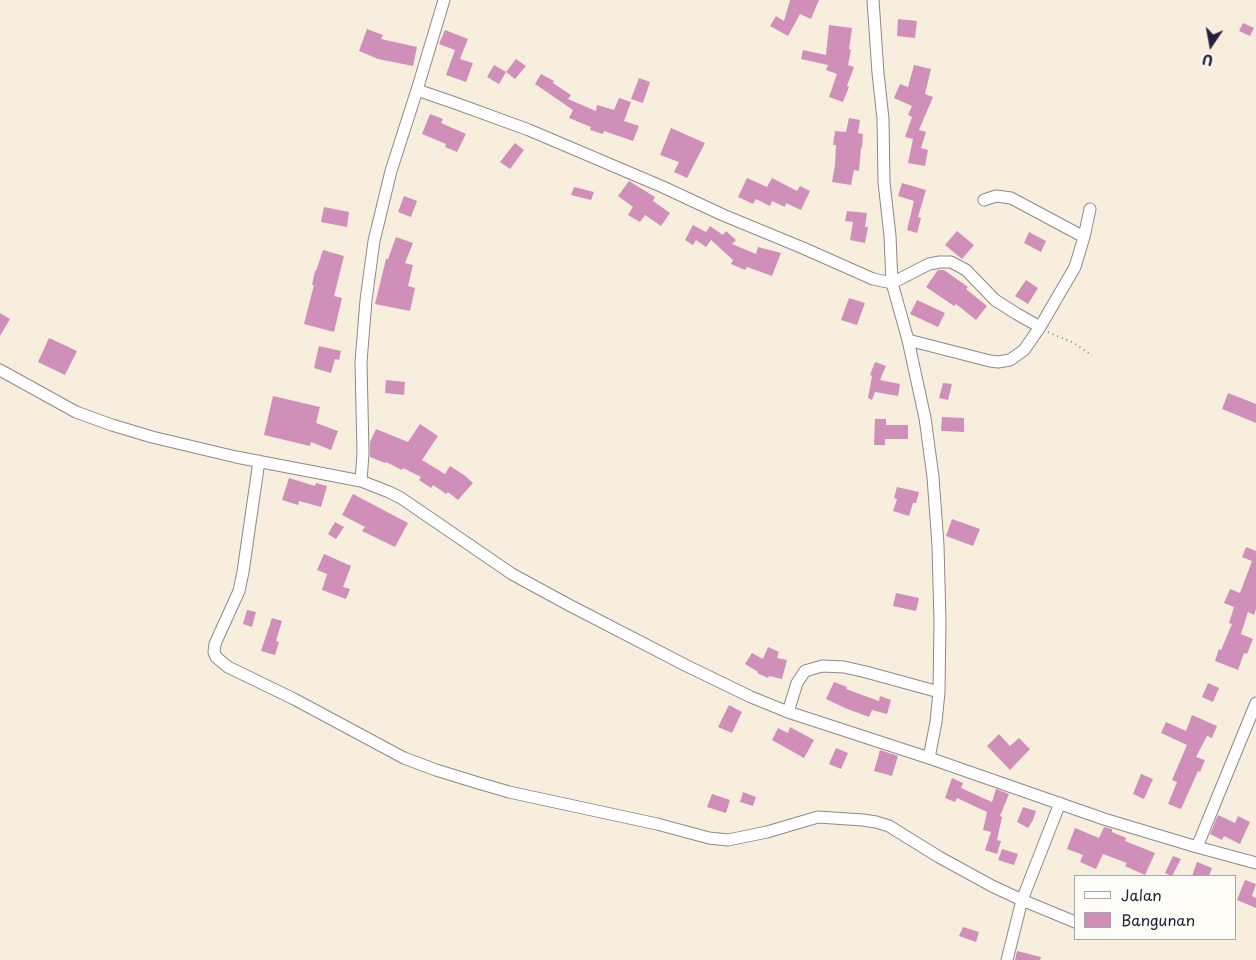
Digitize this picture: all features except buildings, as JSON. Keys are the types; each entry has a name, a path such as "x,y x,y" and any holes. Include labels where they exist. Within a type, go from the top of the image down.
{"street":[{"path":"362,481 361,362 366,300 374,241 390,171 444,0"},
{"path":"873,0 883,120 884,182 890,236 892,283 908,340 925,418 933,477 938,545 940,622 939,692 936,722 929,758"},
{"path":"417,90 529,130 873,279 892,283 929,264 951,262 966,270 995,300 1040,327"},
{"path":"984,200 996,196 1011,198 1084,237"},
{"path":"908,340 973,358 998,362 1010,360 1024,350 1040,327 1075,267 1090,209"},
{"path":"0,370 76,412 112,426 259,461 362,481 375,486 401,498 512,574 568,605 725,685 788,712 929,758 1104,819 1197,847 1256,862"},
{"path":"259,461 239,591 215,644 214,652 216,657 228,667 294,699 404,758 475,782 509,792 657,824 709,838 728,840 767,832 818,817 876,822 889,826 939,858 1022,900 1074,922"},
{"path":"788,712 797,683 805,671 822,666 844,667 939,692"},
{"path":"1197,847 1256,703"},
{"path":"1007,960 1022,900 1060,803"}],"path":[{"path":"1040,327 1091,354"}]}
